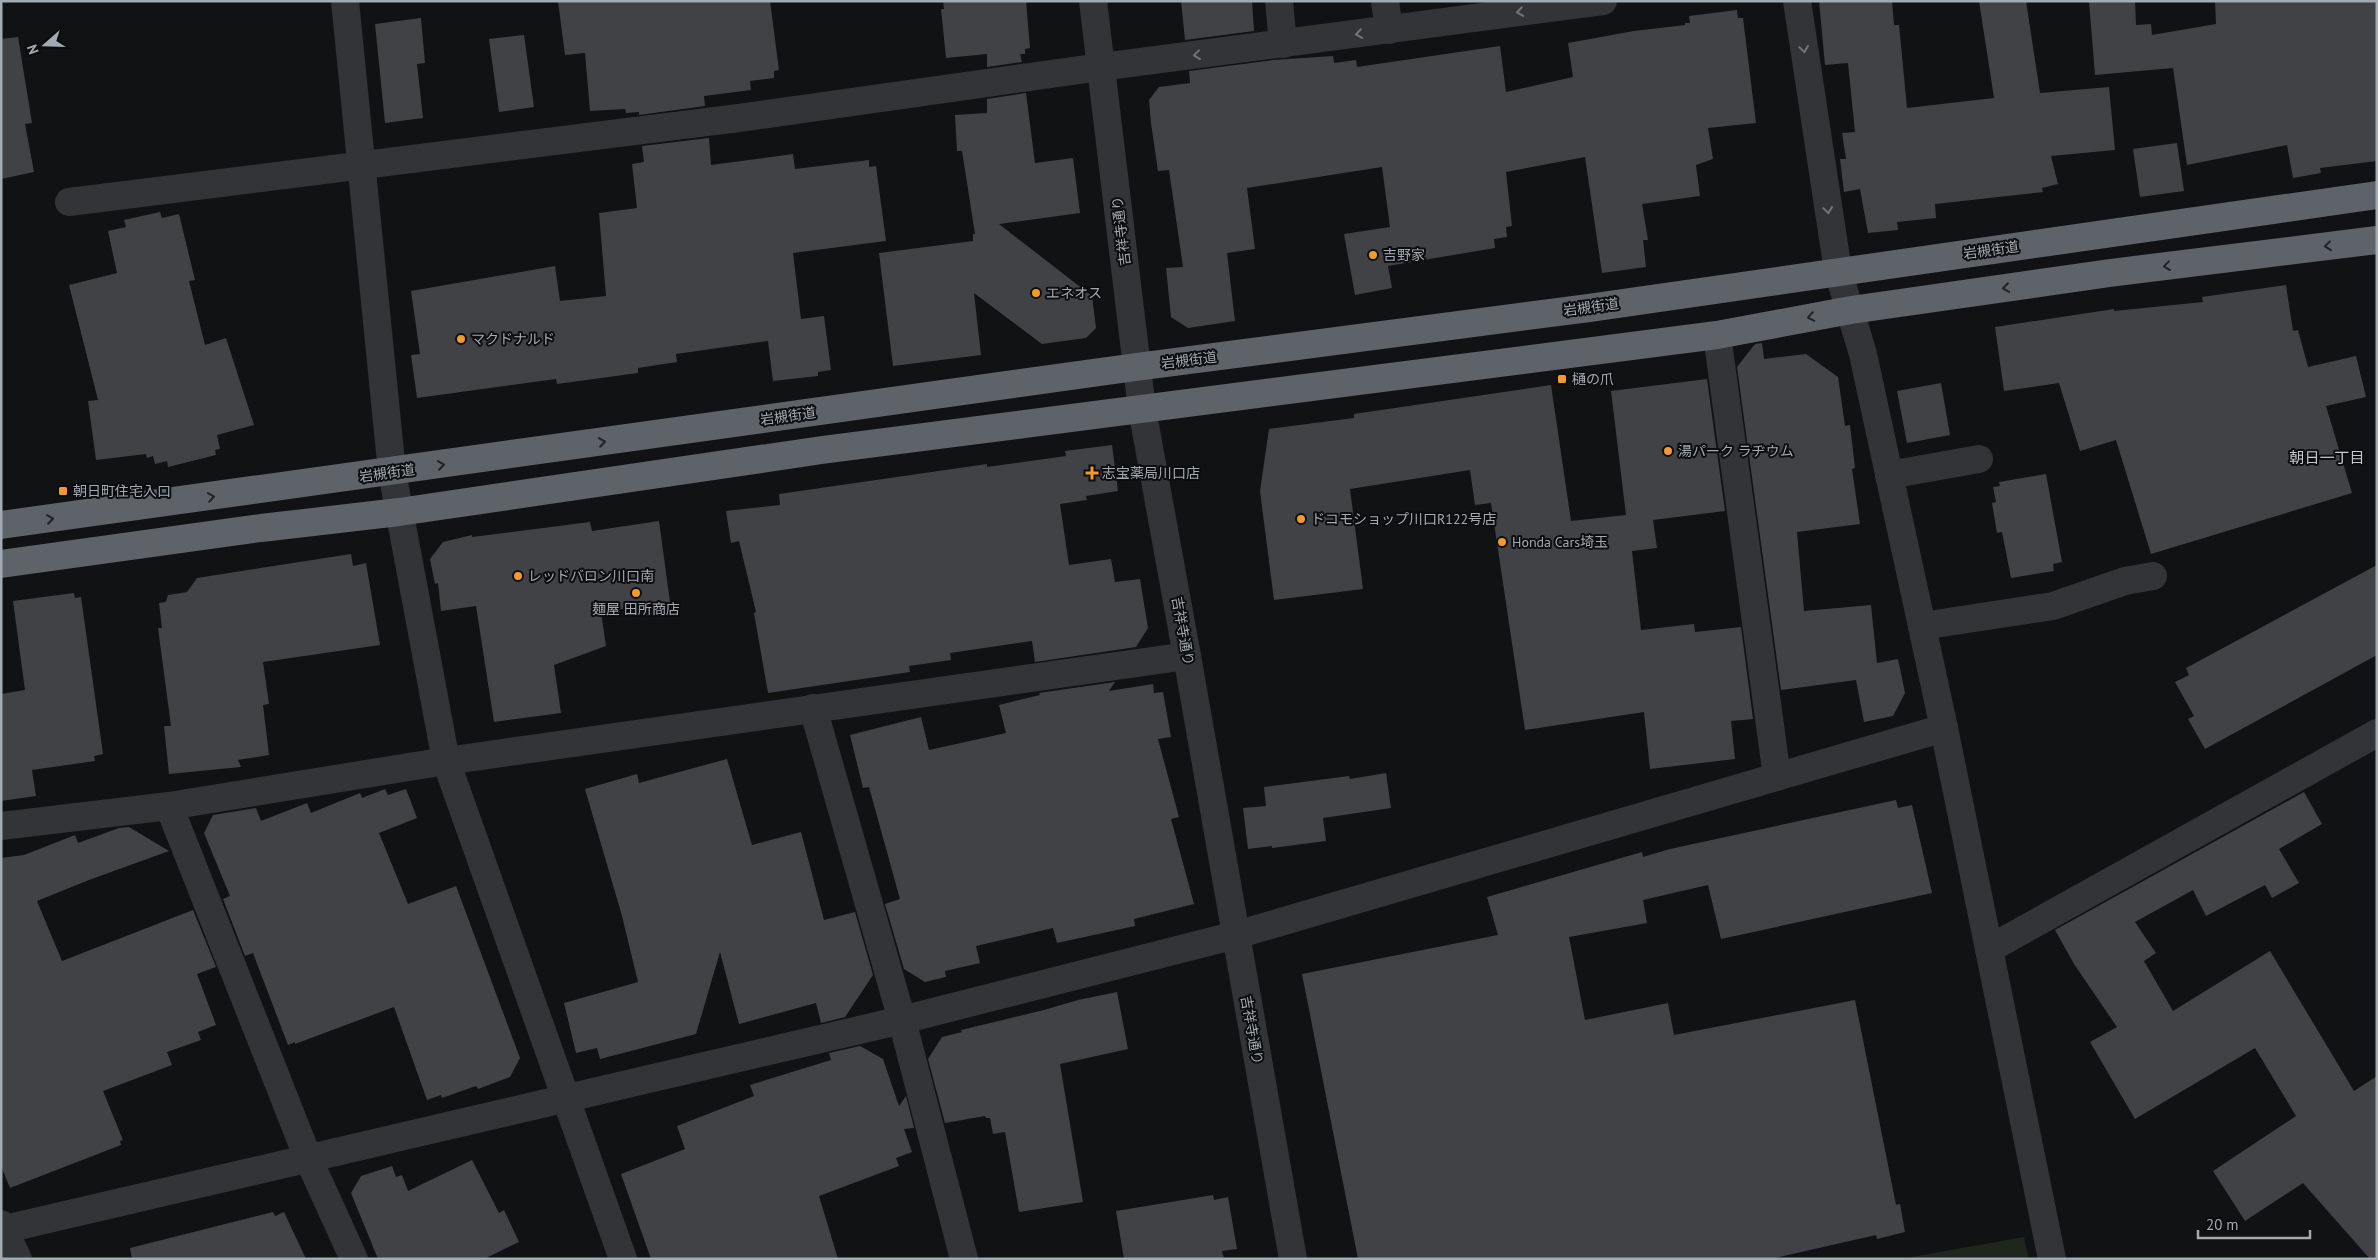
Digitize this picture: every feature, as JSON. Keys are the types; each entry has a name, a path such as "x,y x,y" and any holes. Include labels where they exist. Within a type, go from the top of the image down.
{"highway":[{"name":"岩槻街道","path":"1,525 1136,367 1589,308 2377,195"},
{"path":"1,564 261,528 399,512 812,452 1717,335 1851,310 2110,273 2377,240"}],"street":[{"path":"345,1 392,472 446,761 622,1259"},
{"name":"吉祥寺通り","path":"1093,1 1142,409 1293,1259"},
{"path":"1279,1 1283,44"},
{"path":"1385,1 1389,30"},
{"path":"69,202 739,118 1101,67 1602,1"},
{"path":"1797,1 1838,271 1863,354 1922,626 2052,1259"},
{"path":"1717,335 1777,777"},
{"path":"1889,475 1980,459"},
{"path":"1922,626 2053,606 2125,581 2153,576"},
{"path":"1,826 169,806 446,761 1187,656"},
{"path":"813,708 902,1020 964,1259"},
{"path":"18,1259 2,1228 902,1020 1236,935 1944,728"},
{"path":"1989,949 2377,733"},
{"path":"169,806 308,1158 354,1259"}],"shaded area":[{"path":"2024,1237 2029,1259 1900,1259"}],"building":[{"path":"558,1 770,1 779,70 774,71 774,78 750,81 751,90 704,96 705,106 639,115 639,112 626,113 625,109 590,111 585,53 565,55"},
{"path":"943,1 1026,1 1030,48 1025,49 1025,54 1020,54 1022,62 987,67 987,54 946,58 941,9 944,9"},
{"path":"1181,1 1252,1 1254,31 1185,40"},
{"path":"1819,1 1892,1 1894,25 1899,25 1907,108 1994,98 1979,1 2026,1 2040,93 2109,87 2115,150 2051,156 2058,184 2042,188 2043,192 1935,204 1936,218 1897,222 1898,230 1868,233 1860,189 1844,192 1840,159 1846,159 1842,133 1855,132 1848,63 1825,65"},
{"path":"2089,1 2135,1 2136,25 2151,24 2152,35 2216,24 2215,1 2377,1 2377,161 2320,168 2321,173 2293,178 2287,145 2187,165 2173,68 2095,75"},
{"path":"1737,10 1738,18 1743,18 1756,123 1708,128 1713,159 1696,165 1700,196 1642,204 1648,240 1643,240 1646,267 1602,273 1585,157 1506,172 1512,226 1506,227 1507,237 1494,239 1495,248 1388,266 1392,288 1355,295 1344,234 1390,227 1382,167 1247,188 1255,249 1227,253 1235,321 1188,328 1171,317 1166,268 1183,267 1169,170 1158,171 1151,123 1149,100 1159,87 1190,83 1189,71 1273,60 1333,56 1334,63 1356,60 1357,67 1500,46 1506,92 1573,77 1568,43 1634,31 1685,25 1685,23 1690,23 1689,16"},
{"path":"421,18 425,63 417,64 423,118 385,123 375,24"},
{"path":"524,35 534,107 499,112 489,39"},
{"path":"18,37 32,123 25,124 34,172 1,179 1,39"},
{"path":"1026,93 1035,163 1073,158 1080,213 999,224 1092,296 1096,328 1086,338 1042,344 974,293 981,355 893,366 879,253 973,241 973,234 975,234 962,151 957,151 955,115 987,113 987,99"},
{"path":"709,138 711,165 793,154 795,169 869,160 869,167 876,166 886,241 793,253 801,319 824,316 831,370 818,372 818,376 773,381 768,341 676,354 677,362 638,368 638,373 557,384 556,379 417,398 411,355 420,354 411,291 555,266 560,301 606,296 599,213 637,208 632,164 644,162 642,146"},
{"path":"2177,143 2184,191 2140,197 2133,149"},
{"path":"160,212 162,218 179,214 195,280 189,281 205,345 226,338 254,425 217,435 220,449 215,450 216,455 168,467 167,461 155,464 153,456 147,458 146,454 96,460 88,401 98,400 69,285 117,273 108,231 126,227 124,220"},
{"path":"2286,285 2293,331 2298,330 2308,367 2356,356 2366,397 2326,406 2352,493 2151,554 2116,440 2080,451 2059,383 2004,391 1995,327 2114,309 2114,311 2203,302 2202,297"},
{"path":"1762,343 1764,359 1806,354 1838,377 1845,426 1850,425 1855,468 1852,469 1860,524 1797,532 1804,611 1871,605 1877,663 1898,659 1905,693 1893,716 1864,722 1856,680 1781,690 1737,367 1755,344"},
{"path":"1707,379 1725,511 1653,520 1657,548 1632,551 1641,630 1694,624 1695,632 1741,627 1753,719 1731,721 1735,759 1650,769 1644,712 1525,730 1491,503 1475,505 1470,470 1350,489 1363,589 1274,600 1260,491 1269,429 1354,418 1354,414 1551,385 1571,521 1626,515 1611,391"},
{"path":"1941,383 1950,435 1907,443 1897,391"},
{"path":"1112,445 1118,491 1086,496 1087,500 1060,504 1069,565 1111,559 1115,582 1140,579 1148,628 1136,647 1035,662 1032,641 950,653 951,660 909,666 910,672 768,693 754,613 756,612 739,541 731,543 726,511 780,505 779,494 987,464 987,467 1066,456 1065,451"},
{"path":"2046,474 2062,562 2053,564 2054,571 2011,578 2002,532 1997,533 1992,503 1996,502 1993,487 2000,486 1999,482"},
{"path":"659,521 670,602 601,612 606,646 554,665 561,713 494,722 476,606 441,611 438,583 435,584 430,559 443,542 472,535 472,537 590,522 592,531"},
{"path":"351,554 353,566 366,563 380,645 263,662 269,704 263,705 269,755 238,760 241,767 169,774 164,726 171,726 158,628 162,628 159,603 166,602 168,595 187,592 197,578"},
{"path":"2377,565 2377,655 2205,749 2188,719 2194,716 2175,682 2189,675 2186,668"},
{"path":"74,593 75,598 81,597 103,754 94,756 95,761 32,770 36,796 1,801 1,694 25,690 13,601"},
{"path":"1115,682 1109,691 1153,684 1154,693 1163,692 1171,737 1158,739 1179,817 1171,819 1194,904 1134,919 1135,926 1057,943 1053,928 976,946 980,963 945,971 946,977 925,982 904,969 885,904 900,899 869,787 863,788 850,735 921,717 929,750 1006,733 999,705 1040,695 1039,693"},
{"path":"727,759 752,845 801,832 824,920 855,912 873,975 845,1017 821,1023 816,1003 739,1024 720,952 696,1034 600,1059 597,1048 576,1053 564,1003 638,982 622,916 585,789 637,774 639,783"},
{"path":"1386,773 1391,808 1323,818 1326,841 1248,849 1243,808 1266,806 1264,787 1349,776 1350,779"},
{"path":"385,789 388,795 406,789 417,818 379,833 408,904 456,886 520,1058 510,1077 478,1089 476,1086 442,1098 441,1095 427,1100 394,1007 288,1045 253,953 245,956 223,899 230,896 204,833 213,815 256,808 261,821 307,803 311,813 360,793 362,798"},
{"path":"2304,792 2322,824 2279,849 2299,883 2272,898 2265,885 2206,916 2193,890 2135,922 2156,953 2144,961 2173,1011 2270,951 2354,1091 2377,1076 2377,1259 2370,1259 2303,1183 2245,1221 2213,1171 2296,1116 2255,1048 2135,1119 2090,1042 2117,1027 2074,964 2055,930"},
{"path":"1896,800 1898,808 1912,805 1932,893 1721,939 1708,885 1643,900 1647,923 1569,937 1585,1020 1668,1003 1674,1035 1855,1000 1896,1205 1900,1204 1905,1232 1877,1239 1876,1235 1770,1259 1358,1259 1302,974 1498,935 1487,897 1642,852 1643,857 1670,849"},
{"path":"129,827 169,851 37,901 62,961 193,910 216,967 197,974 216,1025 198,1032 201,1040 167,1052 172,1065 103,1091 123,1140 120,1141 121,1145 10,1188 1,1166 1,858 24,855 75,835 78,843 119,828"},
{"path":"1117,992 1128,1049 1060,1064 1083,1202 1019,1212 1005,1132 993,1134 990,1118 985,1116 945,1123 928,1059 942,1037 962,1032 961,1030"},
{"path":"860,1046 883,1059 899,1106 906,1096 914,1128 904,1129 912,1152 896,1158 899,1166 819,1196 838,1259 651,1259 621,1174 685,1149 677,1126 754,1096 750,1085 831,1060 829,1053"},
{"path":"472,1160 499,1213 504,1210 519,1242 484,1259 378,1259 351,1193 361,1176 392,1166 396,1177 402,1175 408,1191"},
{"path":"1213,1195 1214,1200 1228,1197 1237,1249 1222,1251 1224,1259 1124,1259 1116,1211"},
{"path":"273,1212 275,1216 284,1212 306,1259 132,1259 130,1248"}],"place":[{"name":"吉野家","path":"1373,255"},
{"name":"エネオス","path":"1036,293"},
{"name":"マクドナルド","path":"461,339"},
{"name":"樋の爪","path":"1562,379"},
{"name":"湯パーク ラヂウム","path":"1668,451"},
{"name":"志宝薬局川口店","path":"1092,473"},
{"name":"朝日町住宅入口","path":"63,491"},
{"name":"ドコモショップ川口R122号店","path":"1301,519"},
{"name":"Honda Cars埼玉","path":"1502,542"},
{"name":"レッドバロン川口南","path":"518,576"},
{"name":"麺屋 田所商店","path":"636,593"}],"district":[{"name":"朝日一丁目","path":"2327,457"}]}
